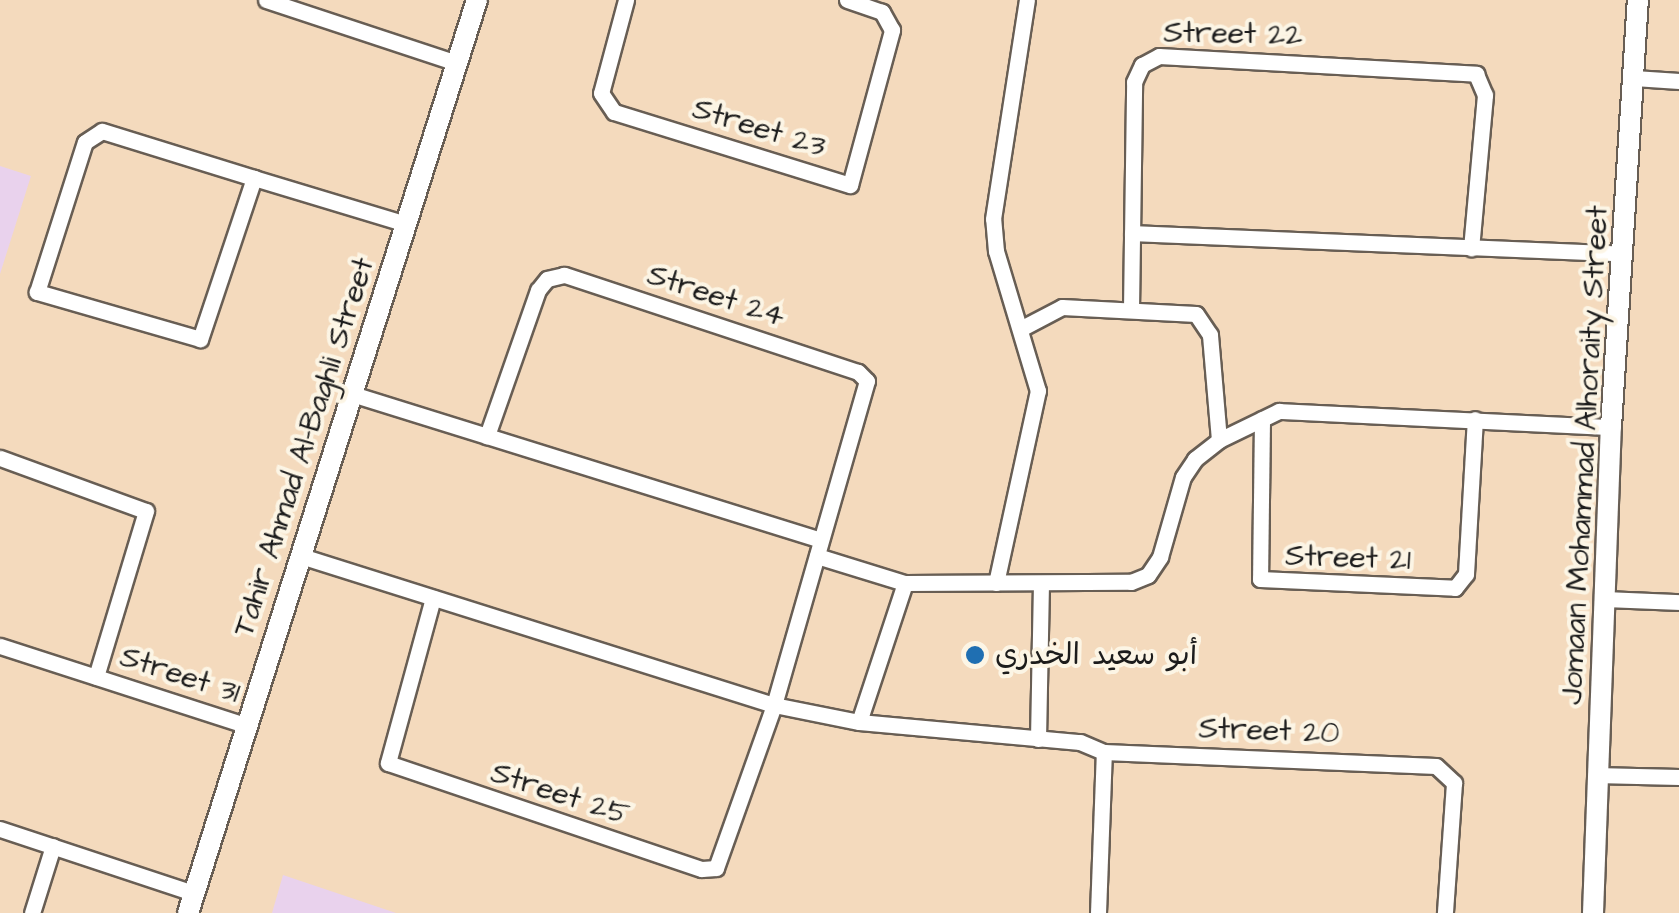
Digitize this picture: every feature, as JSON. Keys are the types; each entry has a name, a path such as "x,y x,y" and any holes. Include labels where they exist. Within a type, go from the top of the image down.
{"street":[{"path":"266,0 307,6 457,62"},
{"name":"Tahir Ahmad Al-Baghli Street","path":"191,903 477,0"},
{"name":"Street 23","path":"626,0 600,94 614,112 850,184 892,30 882,12 847,0"},
{"path":"996,583 1038,391 996,251 993,218 1027,0"},
{"name":"Jomaan Mohammad Alhoraity Street","path":"1593,913 1611,427 1638,0"},
{"name":"Street 22","path":"1132,233 1134,82 1142,65 1159,56 1476,74 1486,95 1471,248"},
{"path":"1634,78 1679,81"},
{"path":"254,178 200,339 36,292 92,134 102,131 406,224"},
{"path":"1130,309 1132,233 1623,254"},
{"name":"Street 24","path":"487,436 538,290 548,279 564,275 858,372 867,381 799,624"},
{"path":"1022,328 1056,308 1188,313 1206,323 1218,440"},
{"path":"352,394 818,548 905,583 1131,582 1148,575 1160,557 1183,477 1218,440 1294,410 1611,427"},
{"name":"Street 21","path":"1262,420 1260,579 1455,588 1466,574 1475,419"},
{"name":"Street 31","path":"0,458 146,511 96,676"},
{"path":"301,556 774,705 860,722 1080,742 1104,752 1098,913"},
{"path":"860,722 905,583"},
{"path":"1038,740 1041,583"},
{"name":"Street 25","path":"434,598 388,763 702,869 723,858 799,624"},
{"path":"1606,599 1679,602"},
{"name":"Street 31","path":"0,646 247,726"},
{"name":"Street 20","path":"1104,752 1436,766 1454,783 1445,913"},
{"path":"1600,776 1679,777"},
{"path":"0,829 53,846 191,903"},
{"path":"32,913 53,846"}],"shaded area":[{"path":"0,166 31,176 0,274"},
{"path":"283,875 396,913 272,913"}],"place":[{"name":"أبو سعيد الخدري","path":"975,655"}]}
